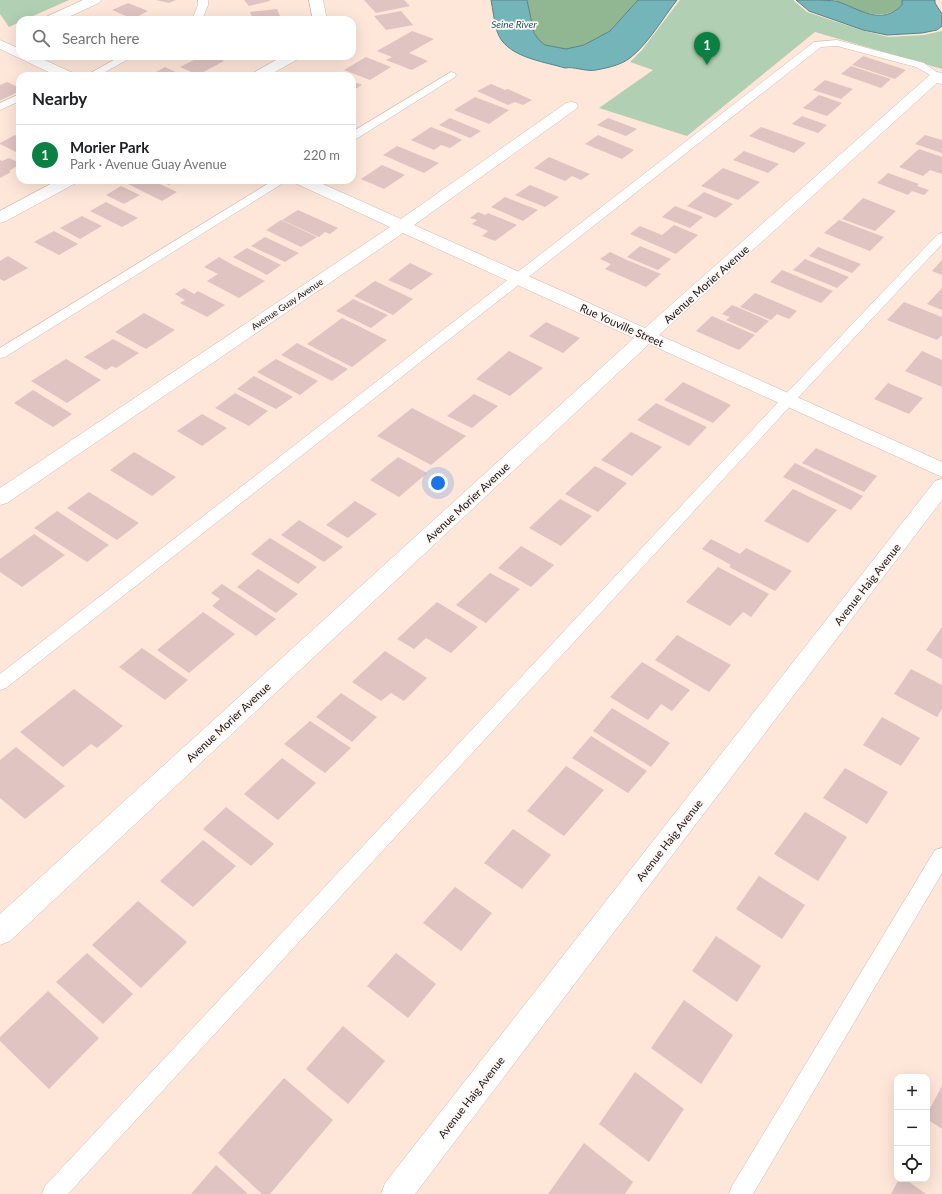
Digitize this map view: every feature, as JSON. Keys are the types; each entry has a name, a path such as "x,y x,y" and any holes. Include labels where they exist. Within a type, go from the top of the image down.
{"street":[{"path":"60,16 94,0"},
{"path":"316,0 319,16"},
{"path":"0,44 14,38"},
{"path":"0,44 16,52"},
{"path":"33,60 58,72"},
{"path":"265,72 286,60"},
{"name":"Avenue Morier Avenue","path":"0,932 647,336 939,78"},
{"name":"Avenue Guay Avenue","path":"0,498 402,226 571,106"},
{"path":"0,218 63,184"},
{"name":"Rue Youville Street","path":"310,184 942,470"},
{"name":"Avenue Haig Avenue","path":"396,1194 942,486"}],"lane":[{"path":"199,16 203,6 203,0"},
{"path":"0,683 818,44 837,43 920,65 939,78"},
{"path":"98,72 122,60"},
{"path":"356,134 451,75"},
{"path":"0,107 16,99"},
{"path":"0,354 276,184"},
{"path":"53,1194 788,400 942,237"},
{"path":"740,1194 942,856"}],"green space":[{"path":"0,0 69,0 33,16 16,16 16,24 9,27 0,14"},
{"path":"527,0 638,0 610,31 584,45 566,49 545,45 539,40 534,33"},
{"path":"680,0 793,0 807,12 861,30 888,37 924,35 942,31 942,69 815,32 687,136 599,108 653,70 630,62 642,50"},
{"path":"835,0 902,0 902,5 894,11 886,14 878,14 860,11"}],"water":[{"name":"Seine River","path":"491,0 527,0 534,33 539,40 545,45 566,49 584,45 610,31 638,0 677,0 643,46 630,58 614,66 584,70 565,68 525,57 508,47 501,40 497,31"},
{"path":"796,0 836,1 869,14 886,15 902,5 902,0 935,0 935,3 942,14 942,26 937,30 922,33 887,35 863,30 809,11"}],"building":[{"path":"156,0 176,0 169,3"},
{"path":"244,0 269,0 270,1 249,6"},
{"path":"364,0 404,0 410,6 376,13"},
{"path":"128,3 148,11 139,16 126,16 112,10"},
{"path":"277,9 280,16 252,16 250,12"},
{"path":"401,11 413,25 386,30 374,16"},
{"path":"412,31 434,39 409,53 428,61 412,70 386,60 392,57 377,51"},
{"path":"863,56 906,70 895,79 852,65"},
{"path":"366,57 391,67 370,80 356,75 356,72 344,70"},
{"path":"194,60 224,61 204,72 191,72 180,67"},
{"path":"851,66 891,79 881,88 841,74"},
{"path":"165,67 176,72 156,72"},
{"path":"825,80 853,89 841,99 813,90"},
{"path":"7,82 16,86 16,93 0,100 0,85"},
{"path":"356,83 362,85 356,89"},
{"path":"491,84 505,90 508,89 532,100 523,105 515,102 508,105 477,91"},
{"path":"819,95 842,103 827,116 803,108"},
{"path":"475,97 509,110 489,124 454,110"},
{"path":"802,116 827,125 818,133 792,124"},
{"path":"450,118 481,131 470,138 439,125"},
{"path":"608,118 637,129 626,136 597,125"},
{"path":"431,127 462,140 450,148 441,145 434,150 411,140"},
{"path":"761,127 806,143 794,153 749,136"},
{"path":"15,135 16,152 0,144"},
{"path":"598,135 634,150 622,159 585,144"},
{"path":"925,135 942,140 942,153 915,144"},
{"path":"397,146 439,163 424,173 383,155"},
{"path":"919,149 942,157 942,174 930,170 923,176 899,167"},
{"path":"744,151 779,164 768,173 733,160"},
{"path":"549,157 590,174 581,180 572,176 565,181 534,168"},
{"path":"9,158 16,161 16,167 9,171 11,172 0,178 0,160 2,161"},
{"path":"382,165 405,175 384,189 361,179"},
{"path":"723,168 760,182 738,200 701,186"},
{"path":"888,173 919,184 917,186 929,190 924,195 912,191 908,195 877,183"},
{"path":"128,184 160,184 177,192 162,201"},
{"path":"530,185 559,197 545,207 515,195"},
{"path":"121,186 140,195 124,204 106,195"},
{"path":"704,192 733,204 716,218 687,206"},
{"path":"505,197 538,210 523,221 491,207"},
{"path":"863,198 896,211 875,231 842,219"},
{"path":"106,202 138,218 122,227 90,211"},
{"path":"675,206 703,217 690,228 662,217"},
{"path":"298,210 338,228 330,234 325,232 319,237 282,220"},
{"path":"478,212 485,215 488,213 517,225 495,241 482,236 488,231 472,224 477,220 470,218"},
{"path":"82,216 102,226 80,239 60,228"},
{"path":"281,220 317,237 301,247 266,230"},
{"path":"839,220 884,237 870,251 824,233"},
{"path":"674,225 698,235 676,254 630,234 640,226 662,235"},
{"path":"54,231 78,244 59,255 34,242"},
{"path":"265,237 299,253 285,262 251,246"},
{"path":"640,246 671,259 658,270 627,257"},
{"path":"818,247 861,264 852,273 809,256"},
{"path":"247,248 281,265 267,275 233,257"},
{"path":"610,252 661,274 646,287 605,269 611,264 600,259"},
{"path":"8,256 28,268 4,281 0,279 0,261"},
{"path":"219,257 265,281 239,298 207,281 218,274 204,267"},
{"path":"805,259 849,277 837,288 793,270"},
{"path":"942,260 942,275 932,271"},
{"path":"410,263 433,274 411,290 388,280"},
{"path":"782,270 833,291 821,303 770,282"},
{"path":"375,281 413,299 393,315 354,296"},
{"path":"184,288 194,294 198,291 225,305 207,317 180,303 185,300 175,294"},
{"path":"942,288 942,310 927,304"},
{"path":"755,293 797,311 789,319 777,314 771,320 740,307"},
{"path":"353,299 388,315 371,328 336,311"},
{"path":"904,302 942,317 942,336 937,340 887,320"},
{"path":"732,305 769,321 756,333 726,320 730,317 722,314"},
{"path":"144,313 175,330 146,349 115,332"},
{"path":"712,316 755,335 739,350 696,331"},
{"path":"342,318 387,340 352,367 307,344"},
{"path":"546,322 580,338 563,353 529,336"},
{"path":"113,339 139,353 116,368 112,366 106,370 84,357"},
{"path":"297,343 348,369 332,381 281,355"},
{"path":"509,351 543,368 510,396 476,379"},
{"path":"922,351 942,360 942,387 905,371"},
{"path":"66,359 101,380 67,403 31,381"},
{"path":"276,359 318,381 300,395 257,372"},
{"path":"254,376 293,397 276,409 237,389"},
{"path":"683,382 731,405 713,423 664,400"},
{"path":"888,383 923,398 909,414 874,399"},
{"path":"33,390 72,414 53,427 14,403"},
{"path":"235,393 268,411 249,426 215,408"},
{"path":"474,394 498,406 472,428 447,416"},
{"path":"656,403 707,427 689,446 637,420"},
{"path":"412,408 466,436 431,465 377,436"},
{"path":"202,414 227,428 202,446 177,431"},
{"path":"631,432 662,447 632,476 601,460"},
{"path":"816,448 877,476 864,492 802,463"},
{"path":"134,452 176,477 152,496 110,470"},
{"path":"398,457 427,473 399,497 370,480"},
{"path":"795,463 863,496 851,510 783,477"},
{"path":"595,466 627,483 598,512 565,494"},
{"path":"793,489 837,510 808,543 764,521"},
{"path":"89,492 139,523 117,540 67,508"},
{"path":"560,499 592,516 561,546 529,528"},
{"path":"355,501 377,514 348,538 326,525"},
{"path":"57,511 109,545 87,562 34,528"},
{"path":"299,520 343,547 324,562 281,535"},
{"path":"34,534 65,555 22,587 0,572 0,559"},
{"path":"270,538 317,567 298,584 251,554"},
{"path":"711,539 740,554 746,548 792,571 775,591 729,567 731,565 702,549"},
{"path":"521,546 554,565 531,587 498,568"},
{"path":"718,567 769,594 751,617 743,612 730,626 686,602"},
{"path":"258,569 298,594 276,613 237,587"},
{"path":"490,573 520,589 486,623 456,605"},
{"path":"222,584 276,619 256,636 212,606 220,599 211,593"},
{"path":"437,602 478,627 451,653 426,638 414,649 397,639"},
{"path":"203,612 235,634 189,673 157,650"},
{"path":"942,627 942,659 926,650"},
{"path":"677,635 731,665 709,692 655,660"},
{"path":"142,648 188,680 165,700 119,667"},
{"path":"385,651 427,678 404,701 391,693 381,701 352,682"},
{"path":"642,662 690,690 672,711 661,704 648,720 610,697"},
{"path":"911,669 942,685 942,709 937,717 894,694"},
{"path":"74,689 123,726 97,748 91,744 63,767 20,732"},
{"path":"341,693 377,717 352,742 316,717"},
{"path":"612,708 670,743 651,767 593,731"},
{"path":"882,717 920,738 901,766 863,745"},
{"path":"310,721 351,748 325,773 284,744"},
{"path":"591,736 647,771 628,793 572,758"},
{"path":"16,747 65,786 25,819 0,798 0,760"},
{"path":"282,758 316,783 278,820 244,794"},
{"path":"566,766 604,790 564,836 527,811"},
{"path":"845,768 888,792 867,824 823,798"},
{"path":"226,807 274,844 251,866 203,829"},
{"path":"805,812 847,837 818,881 774,854"},
{"path":"513,829 551,855 522,889 484,863"},
{"path":"203,840 236,866 193,907 160,881"},
{"path":"759,876 805,905 782,939 736,909"},
{"path":"455,887 492,913 461,951 423,923"},
{"path":"138,901 187,942 141,988 92,945"},
{"path":"716,936 761,966 737,1002 692,971"},
{"path":"87,953 133,994 103,1024 56,982"},
{"path":"396,953 436,984 408,1018 367,986"},
{"path":"48,991 99,1038 49,1089 0,1041 0,1037"},
{"path":"684,1000 733,1035 701,1084 651,1048"},
{"path":"343,1026 385,1061 348,1104 306,1069"},
{"path":"635,1072 684,1109 649,1162 599,1124"},
{"path":"284,1078 333,1120 270,1194 262,1194 218,1153"},
{"path":"942,1086 942,1129 930,1121 930,1108"},
{"path":"584,1143 633,1182 625,1194 548,1194"},
{"path":"216,1165 248,1194 191,1194"},
{"path":"897,1182 909,1182 926,1194 891,1194"}],"place":[{"name":"Morier Park","path":"707,65"}]}
